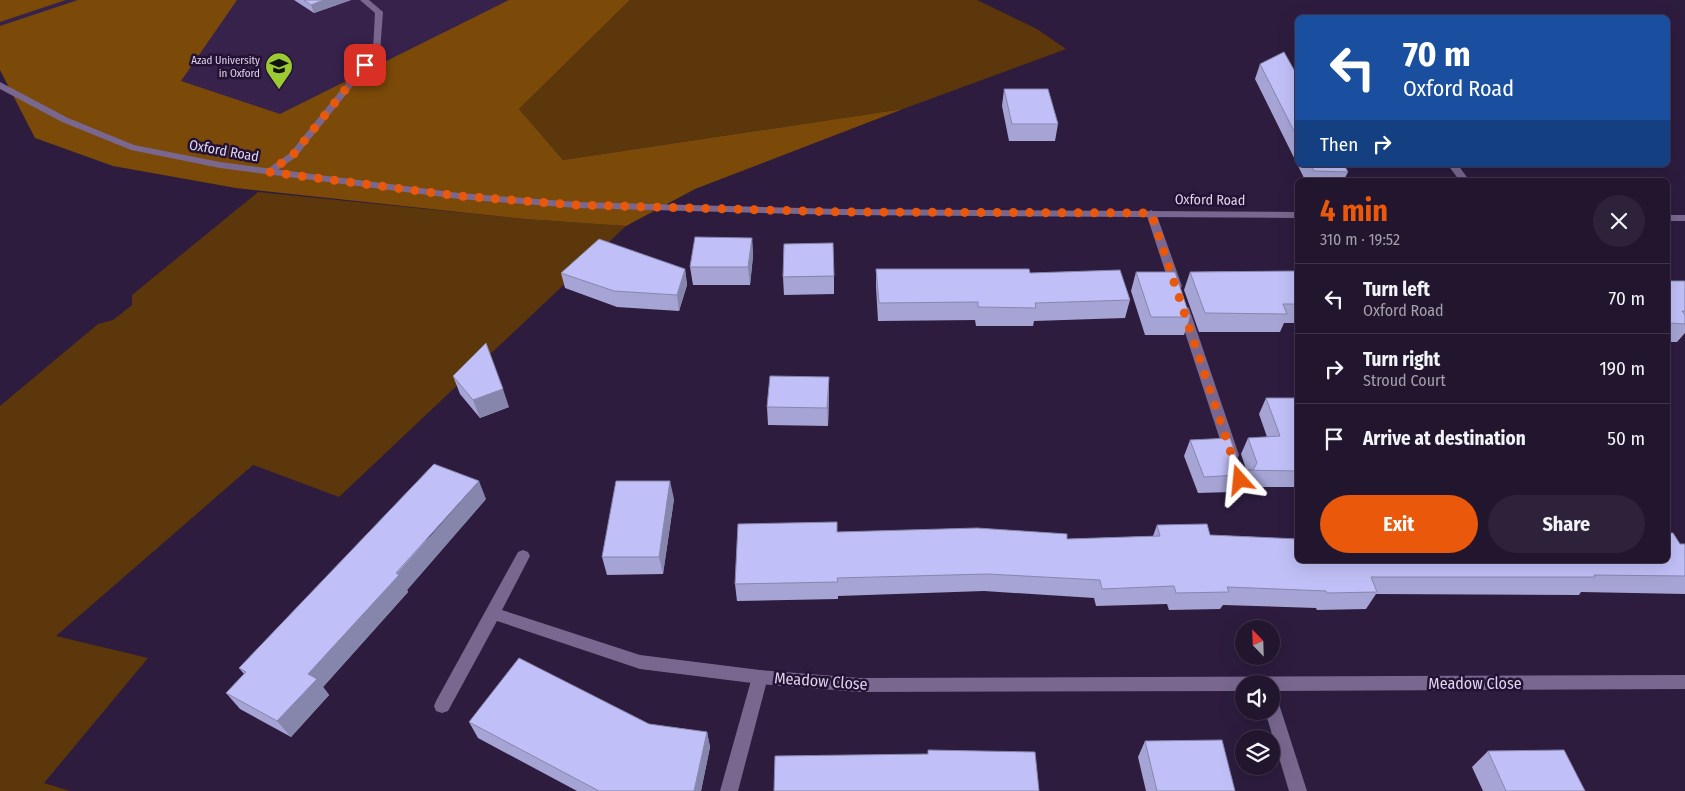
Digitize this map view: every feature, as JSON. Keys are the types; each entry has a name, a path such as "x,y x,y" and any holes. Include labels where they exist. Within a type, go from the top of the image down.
{"main road":[{"path":"269,172 293,155 377,50 379,12 364,0"},
{"name":"Oxford Road","path":"0,85 65,120 130,147 269,172 459,196 576,205 841,212 1295,215"},
{"path":"1454,167 1462,178"},
{"path":"1151,213 1238,471"},
{"path":"1670,218 1685,218"},
{"path":"442,706 523,556"},
{"name":"Meadow Close","path":"492,613 640,662 760,677 860,685 1235,684"},
{"path":"729,791 760,677"},
{"name":"Meadow Close","path":"1280,684 1685,682"},
{"path":"1276,720 1298,791"}],"shaded area":[{"path":"0,0 66,0 0,22"},
{"name":"Azad University in Oxford","path":"66,0 586,0 433,171 0,59 0,22"},
{"path":"78,0 237,0 181,81 280,114 509,0 630,0 519,109 563,160 903,109 695,189 626,226 525,219 236,188 113,166 35,138 0,70 0,26"},
{"path":"630,0 977,0 1037,29 1066,49 903,109 563,160 519,109"},
{"path":"258,192 525,219 626,226 339,497 253,465 56,636 148,658 44,783 70,791 0,791 0,406 98,324 113,320 132,305 132,295"}],"building":[{"path":"304,0 324,0 311,5"},
{"path":"1284,52 1295,72 1295,133 1260,64"},
{"path":"1004,89 1048,89 1058,124 1012,124"},
{"path":"1312,167 1345,167 1348,172 1314,171"},
{"path":"695,237 752,238 748,267 690,267"},
{"path":"599,239 685,269 677,295 614,291 561,273"},
{"path":"833,243 834,276 783,277 784,244"},
{"path":"876,269 1029,269 1030,273 1120,270 1130,300 1035,303 1036,308 978,307 978,302 879,303"},
{"path":"1295,271 1295,304 1283,304 1287,314 1205,313 1190,272"},
{"path":"1136,272 1175,272 1190,317 1151,317"},
{"path":"1670,281 1685,281 1685,311 1682,311 1685,315 1685,324 1670,323"},
{"path":"486,343 503,389 473,400 453,376"},
{"path":"770,376 829,377 827,408 767,407"},
{"path":"1266,398 1295,398 1295,471 1236,470 1238,475 1204,477 1190,440 1230,438 1241,469 1253,470 1257,463 1248,438 1280,436"},
{"path":"434,464 479,481 396,573 399,575 308,674 317,679 277,721 226,693 246,672 239,668"},
{"path":"616,481 670,481 659,557 602,557"},
{"path":"837,522 837,532 977,528 1067,534 1067,539 1160,536 1157,525 1207,524 1210,535 1295,539 1295,563 1670,563 1670,533 1673,533 1680,544 1685,544 1685,576 1371,577 1377,592 1327,593 1326,591 1227,587 1229,592 1176,593 1174,586 1102,589 1100,580 987,574 837,578 838,582 735,584 738,524"},
{"path":"519,658 649,724 707,732 694,791 599,791 469,722"},
{"path":"1222,740 1235,791 1157,791 1145,741"},
{"path":"928,750 1035,752 1039,791 774,791 775,756 928,754"},
{"path":"1564,750 1585,791 1506,791 1488,751"}],"place":[{"name":"Azad University in Oxford","path":"279,90"}],"route":[{"path":"365,65 293,155 269,172 459,196 576,205 841,212 1151,213 1240,480"}]}
